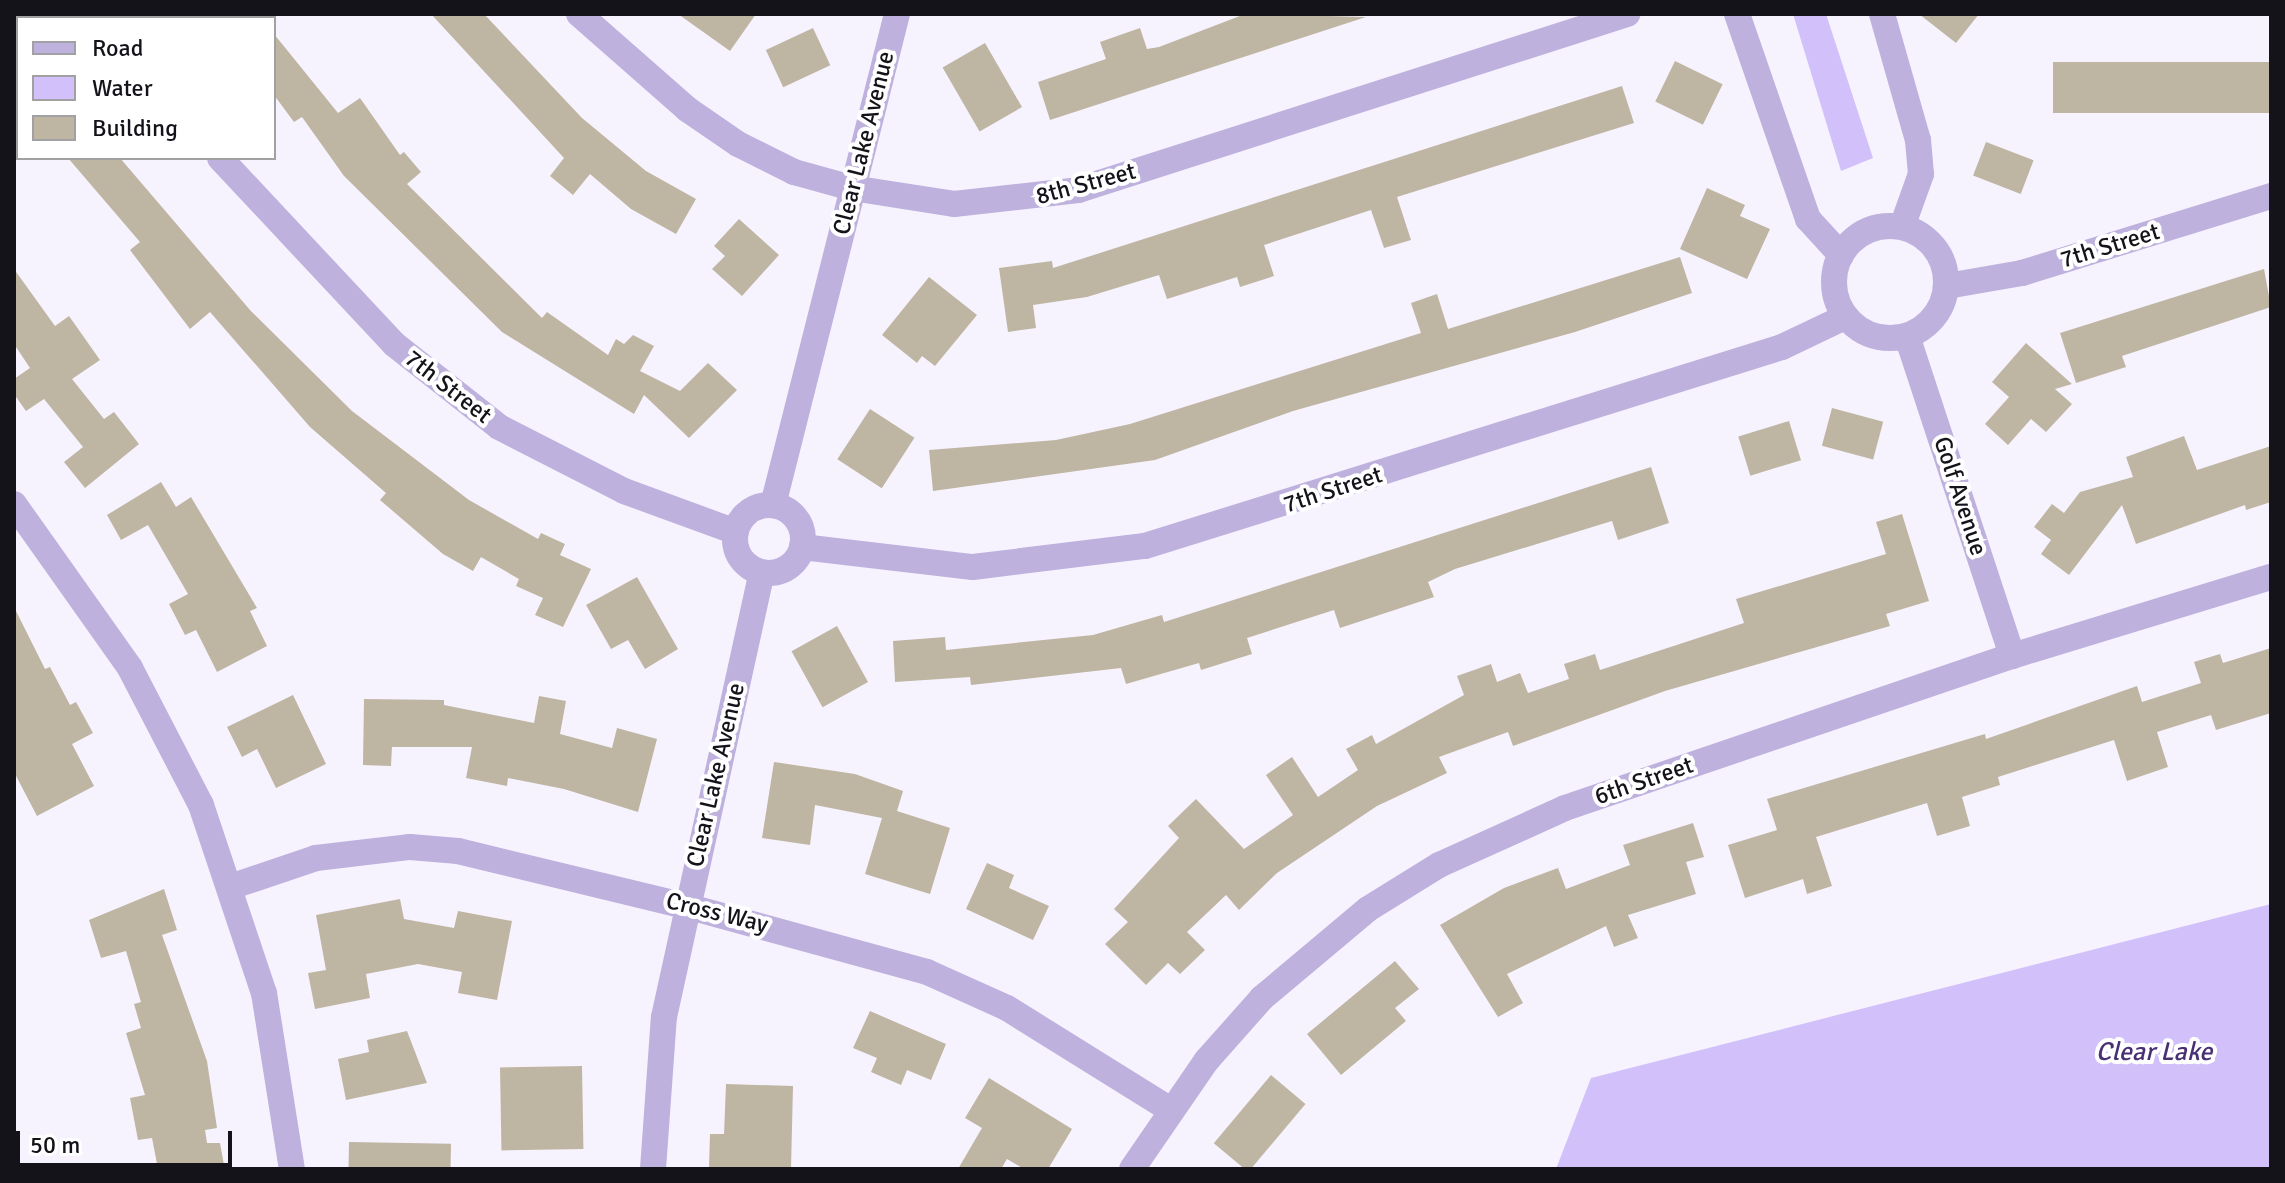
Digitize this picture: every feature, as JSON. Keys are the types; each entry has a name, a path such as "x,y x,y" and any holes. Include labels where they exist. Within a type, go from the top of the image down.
{"street":[{"name":"8th Street","path":"579,14 687,109 738,144 794,172 852,188 954,204 1078,190 1627,14"},
{"name":"Clear Lake Avenue","path":"773,505 897,14"},
{"path":"1737,14 1808,219 1841,255"},
{"path":"1882,14 1918,140 1921,174 1902,227"},
{"name":"7th Street","path":"222,160 394,344 499,427 624,491 736,532"},
{"name":"7th Street","path":"1947,286 2022,273 2271,196"},
{"path":"1902,227 1930,242 1947,286 1935,317 1907,336 1873,336 1845,317 1834,287 1841,255 1867,231 1902,227"},
{"name":"7th Street","path":"802,547 973,567 1145,546 1782,347 1845,317"},
{"name":"Golf Avenue","path":"1907,336 2012,656"},
{"path":"14,504 130,668 178,757 233,886 264,993 292,1169"},
{"path":"773,505 797,519 802,547 783,571 762,573 744,562 736,532 745,515 773,505"},
{"name":"Clear Lake Avenue","path":"653,1169 664,1017 686,906 762,573"},
{"name":"6th Street","path":"1132,1169 1169,1109 1207,1060 1303,960 1439,865 1565,808 2012,656 2271,577"},
{"name":"Cross Way","path":"233,886 316,858 410,847 458,851 686,906 927,972 1084,1051 1169,1109"}],"water":[{"path":"1793,14 1826,14 1873,158 1841,171"},
{"name":"Clear Lake","path":"2271,904 2271,1169 1556,1169 1591,1078"}],"building":[{"path":"431,14 484,14 582,118 646,171 696,199 676,234 631,209 590,174 573,195 550,176 564,158"},
{"path":"678,14 756,14 730,51"},
{"path":"1245,14 1366,17 1050,120 1038,82 1106,59 1100,42 1140,28 1147,49 1159,47"},
{"path":"1919,14 1979,14 1956,43"},
{"path":"813,28 830,65 783,87 766,50"},
{"path":"276,36 338,113 360,98 400,155 404,152 421,172 407,184 542,318 547,312 608,355 616,339 624,344 633,335 654,346 640,371 680,391 708,363 737,390 689,438 644,395 634,414 502,332 344,176 302,117 294,122 276,98"},
{"path":"985,43 1022,107 980,132 943,68"},
{"path":"1675,61 1723,84 1703,125 1655,101"},
{"path":"2053,62 2271,62 2271,113 2053,113"},
{"path":"1622,86 1634,123 1397,197 1411,240 1384,248 1371,210 1264,245 1274,276 1240,287 1237,277 1167,299 1159,275 1087,297 1033,305 1036,328 1008,332 999,268 1052,261 1053,268"},
{"path":"1986,142 2034,160 2021,194 1973,176"},
{"path":"70,160 122,160 250,310 352,411 469,500 538,539 541,533 565,544 560,555 591,569 563,627 535,615 543,598 516,586 519,579 481,557 473,571 443,554 380,500 386,493 310,427 210,312 190,329 130,250 140,242"},
{"path":"1707,188 1745,205 1740,216 1770,229 1747,279 1680,249"},
{"path":"739,219 779,255 742,296 712,269 725,256 714,246"},
{"path":"1680,257 1692,293 1575,332 1293,411 1155,460 933,491 929,450 1056,440 1130,424 1421,333 1411,303 1437,294 1448,329"},
{"path":"14,269 55,326 69,316 100,360 72,379 104,419 114,412 139,444 85,488 64,462 83,447 44,399 26,411 14,394 14,379 30,368 14,344"},
{"path":"2264,269 2271,307 2122,356 2126,367 2076,383 2060,333"},
{"path":"929,277 977,315 935,366 922,356 917,363 882,335"},
{"path":"2026,343 2072,384 2055,389 2072,404 2046,432 2031,419 2008,445 1985,424 2009,397 1992,382"},
{"path":"1832,408 1883,422 1873,459 1822,446"},
{"path":"870,409 914,438 882,488 837,459"},
{"path":"1789,421 1801,460 1750,476 1738,436"},
{"path":"2184,436 2197,470 2271,446 2271,502 2246,510 2245,505 2136,544 2122,505 2069,575 2041,554 2051,540 2034,527 2052,504 2064,513 2080,492 2133,477 2126,457"},
{"path":"1651,467 1669,523 1618,540 1612,521 1455,569 1428,582 1434,597 1340,628 1334,610 1247,638 1252,654 1201,670 1199,663 1126,684 1121,668 971,685 970,677 895,682 893,641 945,637 946,650 1093,635 1162,615 1164,622"},
{"path":"161,482 176,507 191,497 257,608 250,611 267,646 217,672 196,630 185,635 169,604 188,594 148,525 121,540 107,515"},
{"path":"1902,514 1929,601 1886,614 1890,626 1665,691 1513,746 1508,732 1439,757 1447,773 1377,806 1277,873 1239,910 1226,895 1187,932 1205,950 1180,974 1168,963 1146,985 1105,944 1128,922 1114,909 1179,838 1168,826 1196,799 1244,849 1293,815 1266,775 1292,757 1318,797 1358,770 1346,749 1372,735 1376,744 1464,695 1457,676 1491,664 1497,682 1520,673 1528,693 1569,679 1564,664 1595,654 1600,670 1744,623 1736,599 1886,554 1876,522"},
{"path":"637,577 678,649 645,669 628,640 611,649 586,605"},
{"path":"14,607 45,669 50,667 70,705 76,702 93,733 72,744 94,786 37,816 14,772"},
{"path":"837,626 868,682 823,707 792,651"},
{"path":"2271,648 2271,713 2216,730 2211,715 2157,732 2168,767 2127,781 2114,740 1998,777 2000,785 1962,797 1970,826 1937,836 1927,803 1816,837 1832,886 1807,894 1803,879 1745,898 1728,845 1777,830 1767,799 1985,734 1986,739 2137,686 2142,702 2201,683 2194,662 2220,654 2223,663"},
{"path":"293,695 326,764 276,788 257,749 242,757 227,727"},
{"path":"539,696 566,701 560,734 612,748 617,728 657,739 638,812 564,789 508,778 507,786 466,778 472,747 392,747 391,766 363,765 364,699 444,700 444,705 534,723"},
{"path":"774,762 855,774 903,791 897,811 950,828 930,894 865,874 882,818 815,805 810,845 762,838"},
{"path":"1693,823 1704,857 1686,862 1696,894 1628,915 1638,938 1614,947 1606,926 1507,974 1523,1003 1498,1017 1440,925 1504,888 1558,868 1566,889 1630,865 1623,845"},
{"path":"987,863 1014,875 1009,888 1049,906 1033,940 966,909"},
{"path":"164,889 177,930 162,935 207,1061 217,1128 205,1130 207,1143 220,1143 224,1165 202,1169 158,1169 152,1138 138,1140 130,1098 145,1095 126,1033 141,1028 134,1004 141,1002 126,951 101,958 89,920"},
{"path":"400,899 404,919 454,928 458,911 512,921 497,1000 458,993 462,972 418,964 366,974 370,998 315,1009 308,973 326,970 316,915"},
{"path":"1395,961 1419,989 1395,1008 1406,1021 1341,1075 1307,1034"},
{"path":"870,1011 946,1044 931,1080 907,1070 901,1085 871,1072 877,1058 853,1048"},
{"path":"407,1031 427,1083 346,1100 338,1059 369,1052 367,1040"},
{"path":"582,1066 583,1149 501,1150 500,1067"},
{"path":"1271,1075 1305,1104 1251,1169 1245,1169 1214,1143"},
{"path":"989,1078 1072,1129 1048,1169 1024,1169 1007,1159 1001,1169 958,1169 982,1128 965,1118"},
{"path":"726,1084 793,1086 791,1169 709,1167 710,1134 724,1134"},
{"path":"349,1142 451,1144 451,1169 349,1169"}]}
